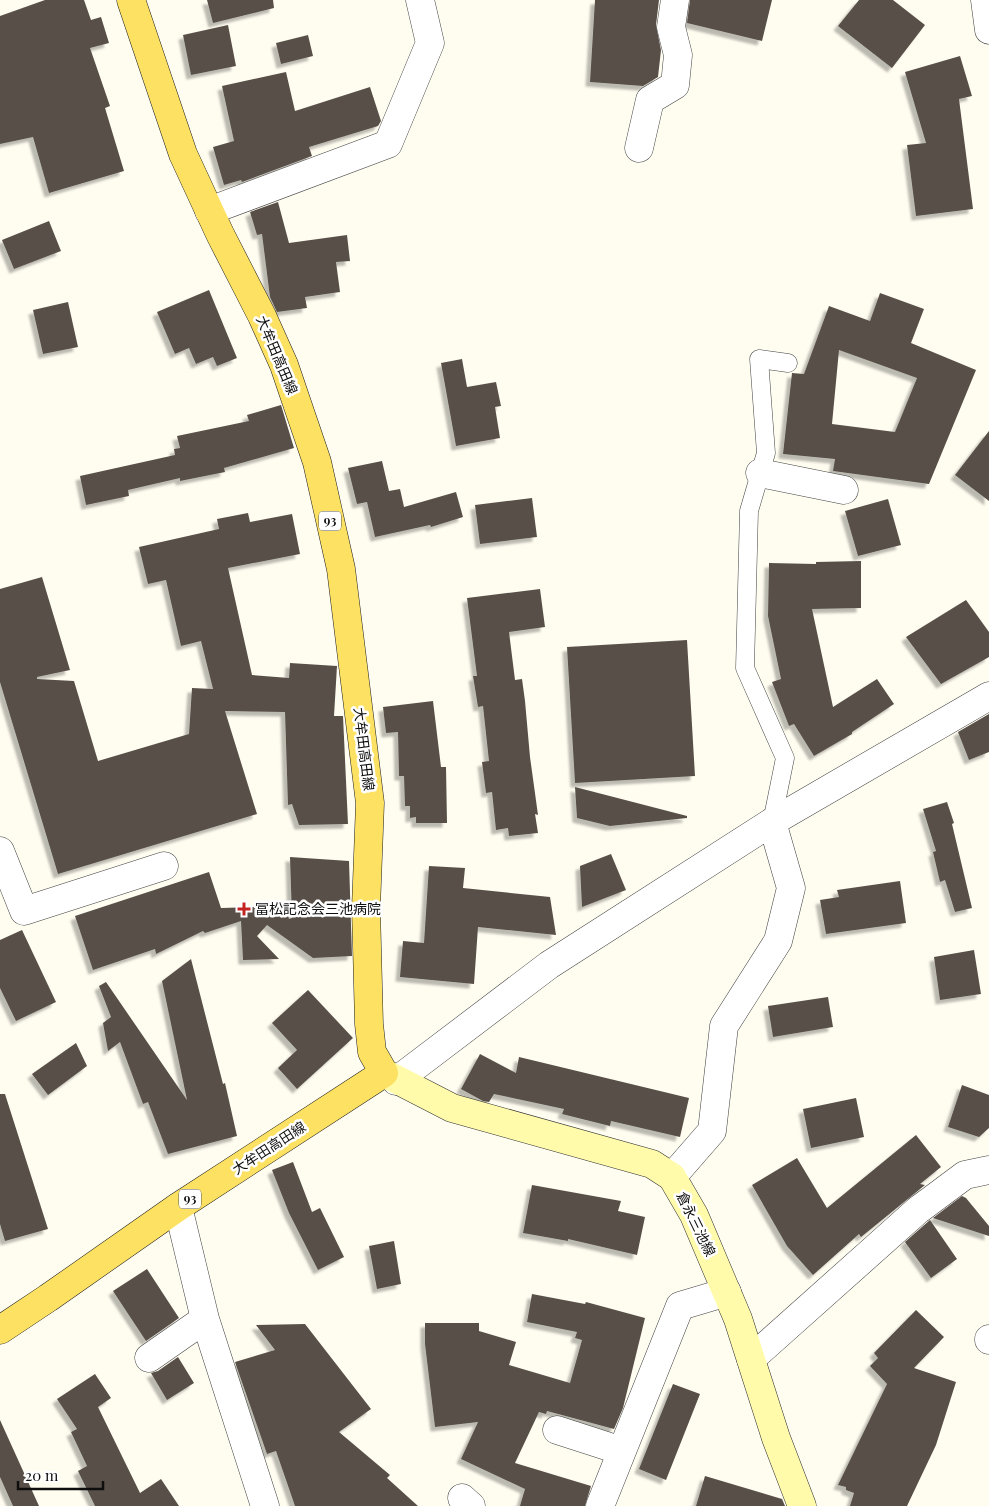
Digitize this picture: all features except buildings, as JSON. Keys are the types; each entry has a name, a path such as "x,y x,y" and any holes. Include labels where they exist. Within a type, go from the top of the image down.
{"main road":[{"name":"大牟田高田線","path":"0,1330 178,1207 390,1077 372,1052 368,1024 366,908 370,803 341,569 317,462 284,365 183,154 131,0"},
{"name":"倉永三池線","path":"390,1077 452,1108 652,1164 672,1177 694,1215 738,1319 776,1438 802,1506"}],"street":[{"path":"209,211 388,144 430,43 420,0"},
{"path":"639,148 650,100 675,84 678,55 671,27 675,0"},
{"path":"985,0 989,30"},
{"path":"760,473 844,490"},
{"path":"390,1077 549,966 772,822 989,696"},
{"path":"672,1177 712,1131 724,1026 778,941 791,888 772,822"},
{"path":"0,851 24,911 164,866"},
{"path":"751,1359 918,1210 965,1175 989,1170"},
{"path":"178,1207 205,1319 266,1506"},
{"path":"600,1506 680,1306 727,1292"},
{"path":"149,1358 205,1319"},
{"path":"557,1430 622,1451"}],"lane":[{"path":"772,822 785,758 745,668 749,511 766,453 759,359 788,364"}],"place":[{"name":"冨松記念会三池病院","path":"244,909"}]}
